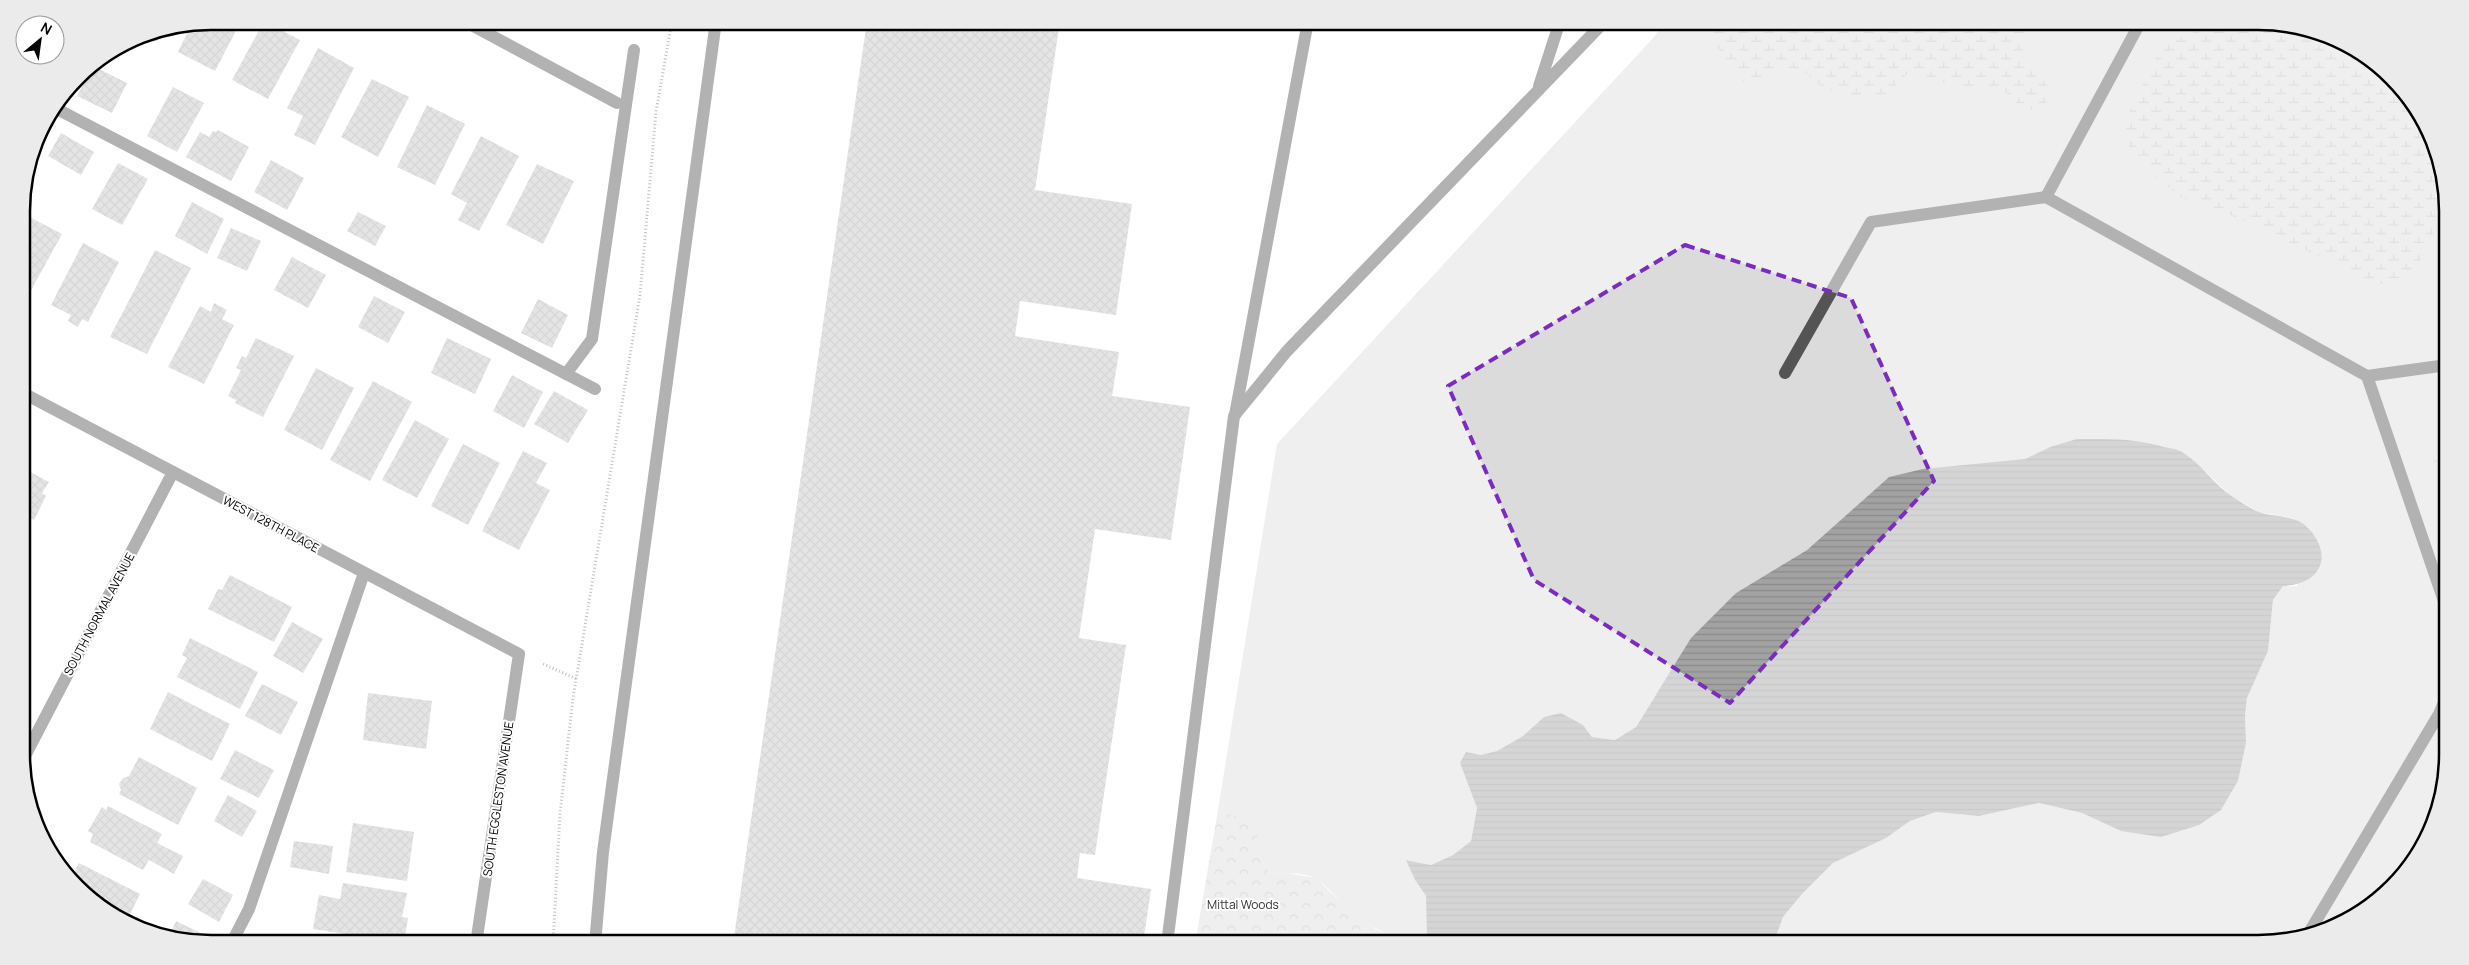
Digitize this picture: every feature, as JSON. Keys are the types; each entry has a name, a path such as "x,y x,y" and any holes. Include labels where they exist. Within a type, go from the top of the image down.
{"street":[{"path":"481,30 617,103"},
{"path":"596,935 603,852 715,30"},
{"path":"1168,935 1234,416 1306,30"},
{"path":"1539,88 1557,30"},
{"path":"1234,416 1287,351 1596,30"},
{"path":"2046,197 2136,30"},
{"path":"566,374 592,339 634,50"},
{"path":"60,111 595,389"},
{"path":"1785,373 1871,222 2046,197 2367,376 2439,366"},
{"path":"2367,376 2439,587"},
{"name":"WEST 128TH PLACE","path":"30,397 519,654"},
{"name":"SOUTH NORMAL AVENUE","path":"30,746 173,472"},
{"path":"236,935 249,909 364,572"},
{"name":"SOUTH EGGLESTON AVENUE","path":"477,935 519,654"},
{"path":"2313,926 2439,714"}],"path":[{"path":"553,935 560,814 576,679 640,295 656,112 670,30"},
{"path":"519,654 576,679"}],"highlighted area":[{"path":"1685,245 1851,298 1934,481 1730,703 1534,580 1448,386"}],"green space":[{"path":"1659,30 2270,30 2305,36 2348,54 2368,67 2402,101 2415,121 2425,142 2436,176 2439,199 2439,766 2433,801 2415,844 2402,864 2368,898 2348,911 2327,921 2293,932 2270,935 1777,935 1783,917 1802,894 1833,863 1886,838 1910,821 1936,812 1979,816 2039,803 2082,813 2121,831 2221,810 2238,781 2246,743 2245,716 2247,698 2268,651 2273,600 2283,586 2297,586 2308,527 2292,518 2259,512 2231,496 2205,471 2181,452 2050,447 2025,459 1889,477 1807,550 1736,593 1655,696 1636,727 1615,740 1592,737 1583,725 1544,717 1523,736 1497,751 1460,763 1477,808 1471,841 1453,855 1431,865 1407,860 1415,880 1426,896 1427,935 1390,935 1356,917 1316,879 1306,875 1270,874 1237,816 1218,810 1277,444"},
{"path":"1705,30 2028,30 2021,47 2031,66 2048,86 2047,101 2040,109 2024,110 2003,90 1982,83 1967,88 1907,74 1883,98 1850,95 1822,87 1806,73 1787,70 1771,72 1762,86 1742,81"},
{"path":"2198,30 2270,30 2293,33 2327,44 2348,54 2368,67 2402,101 2415,121 2425,142 2436,176 2439,221 2417,267 2398,284 2378,284 2224,212 2181,197 2156,177 2128,145 2122,128 2162,46"},
{"path":"2439,427 2439,480 2434,462"},
{"name":"Mittal Woods","path":"1218,810 1237,816 1258,831 1256,852 1270,874 1287,873 1316,878 1352,913 1377,930 1392,935 1197,935"}],"shaded area":[{"path":"2077,439 2110,439 2153,444 2180,451 2196,462 2226,492 2249,507 2265,514 2298,521 2304,524 2317,539 2322,559 2314,575 2306,581 2283,586 2273,600 2268,651 2247,698 2245,716 2246,743 2238,781 2221,810 2199,825 2161,837 2121,831 2082,813 2039,803 1979,816 1936,812 1910,821 1886,838 1833,863 1802,894 1783,917 1777,935 1427,935 1426,896 1415,880 1406,860 1431,865 1453,855 1471,841 1477,808 1460,763 1466,752 1481,755 1497,751 1523,736 1544,717 1561,713 1583,725 1592,737 1615,740 1636,727 1691,638 1736,593 1807,550 1889,477 1923,469 2025,459 2050,447"}],"building":[{"path":"236,30 215,71 178,52 188,32"},
{"path":"259,30 281,30 300,40 268,99 232,80"},
{"path":"866,30 1059,30 1035,190 1132,204 1116,315 1020,301 1015,336 1119,352 1112,396 1190,407 1171,540 1095,529 1079,638 1126,645 1095,855 1080,853 1077,878 1151,889 1144,935 734,935"},
{"path":"318,48 354,68 315,145 294,135 303,116 287,108"},
{"path":"99,69 127,83 112,113 77,96 85,81"},
{"path":"372,79 409,97 378,157 341,137"},
{"path":"173,87 204,103 177,152 147,136"},
{"path":"427,105 465,124 435,185 397,167"},
{"path":"218,130 249,147 231,181 186,157 200,132 209,137 213,131 216,132"},
{"path":"61,133 94,152 81,175 48,156"},
{"path":"481,136 519,156 479,231 458,220 467,203 451,194"},
{"path":"271,160 304,178 287,210 254,192"},
{"path":"118,163 148,179 122,225 92,209"},
{"path":"537,164 574,181 543,244 506,225"},
{"path":"192,202 224,219 207,254 175,236"},
{"path":"358,212 386,226 375,246 347,231"},
{"path":"30,217 62,234 30,292"},
{"path":"231,228 261,241 247,271 217,258"},
{"path":"83,243 119,262 88,322 82,319 78,327 68,321 71,315 51,305"},
{"path":"155,250 191,268 147,354 110,337"},
{"path":"292,257 326,275 308,308 274,290"},
{"path":"374,296 405,312 388,343 358,327"},
{"path":"538,299 568,315 552,348 521,333"},
{"path":"214,303 227,310 222,319 234,325 204,384 168,367 200,306 211,312"},
{"path":"256,338 294,356 263,417 235,403 236,400 228,396 241,370 236,368 242,356 246,358"},
{"path":"447,338 491,359 475,394 431,373"},
{"path":"316,368 354,388 322,450 284,430"},
{"path":"512,375 543,392 524,428 493,411"},
{"path":"373,381 412,402 370,481 330,460"},
{"path":"554,391 588,410 568,443 534,424"},
{"path":"415,420 449,439 417,498 382,480"},
{"path":"463,444 500,463 468,525 431,506"},
{"path":"523,451 547,463 536,483 550,490 519,550 482,531"},
{"path":"30,472 49,482 42,493 46,496 34,520 30,518"},
{"path":"230,575 292,607 274,642 208,609 218,589 222,590"},
{"path":"292,622 323,639 303,673 273,656"},
{"path":"190,638 258,672 240,709 177,677 187,658 182,655"},
{"path":"262,684 298,702 281,735 245,716"},
{"path":"168,692 230,724 212,761 150,729"},
{"path":"368,693 432,701 426,749 363,740"},
{"path":"235,750 274,770 259,798 220,779"},
{"path":"139,757 197,788 178,825 119,794 121,790 119,784 123,778 129,776"},
{"path":"228,795 257,811 242,837 214,821"},
{"path":"108,806 162,834 157,843 183,856 174,874 149,860 143,870 90,842 93,834 88,831 102,807 106,810"},
{"path":"353,823 414,832 407,881 346,872"},
{"path":"294,841 333,846 329,874 290,867"},
{"path":"79,863 140,894 129,915 101,898 74,872"},
{"path":"203,879 233,895 219,922 188,904"},
{"path":"343,883 407,893 402,917 408,918 405,935 352,935 313,929 319,895 340,899"},
{"path":"176,921 205,935 199,935 172,931"}]}
